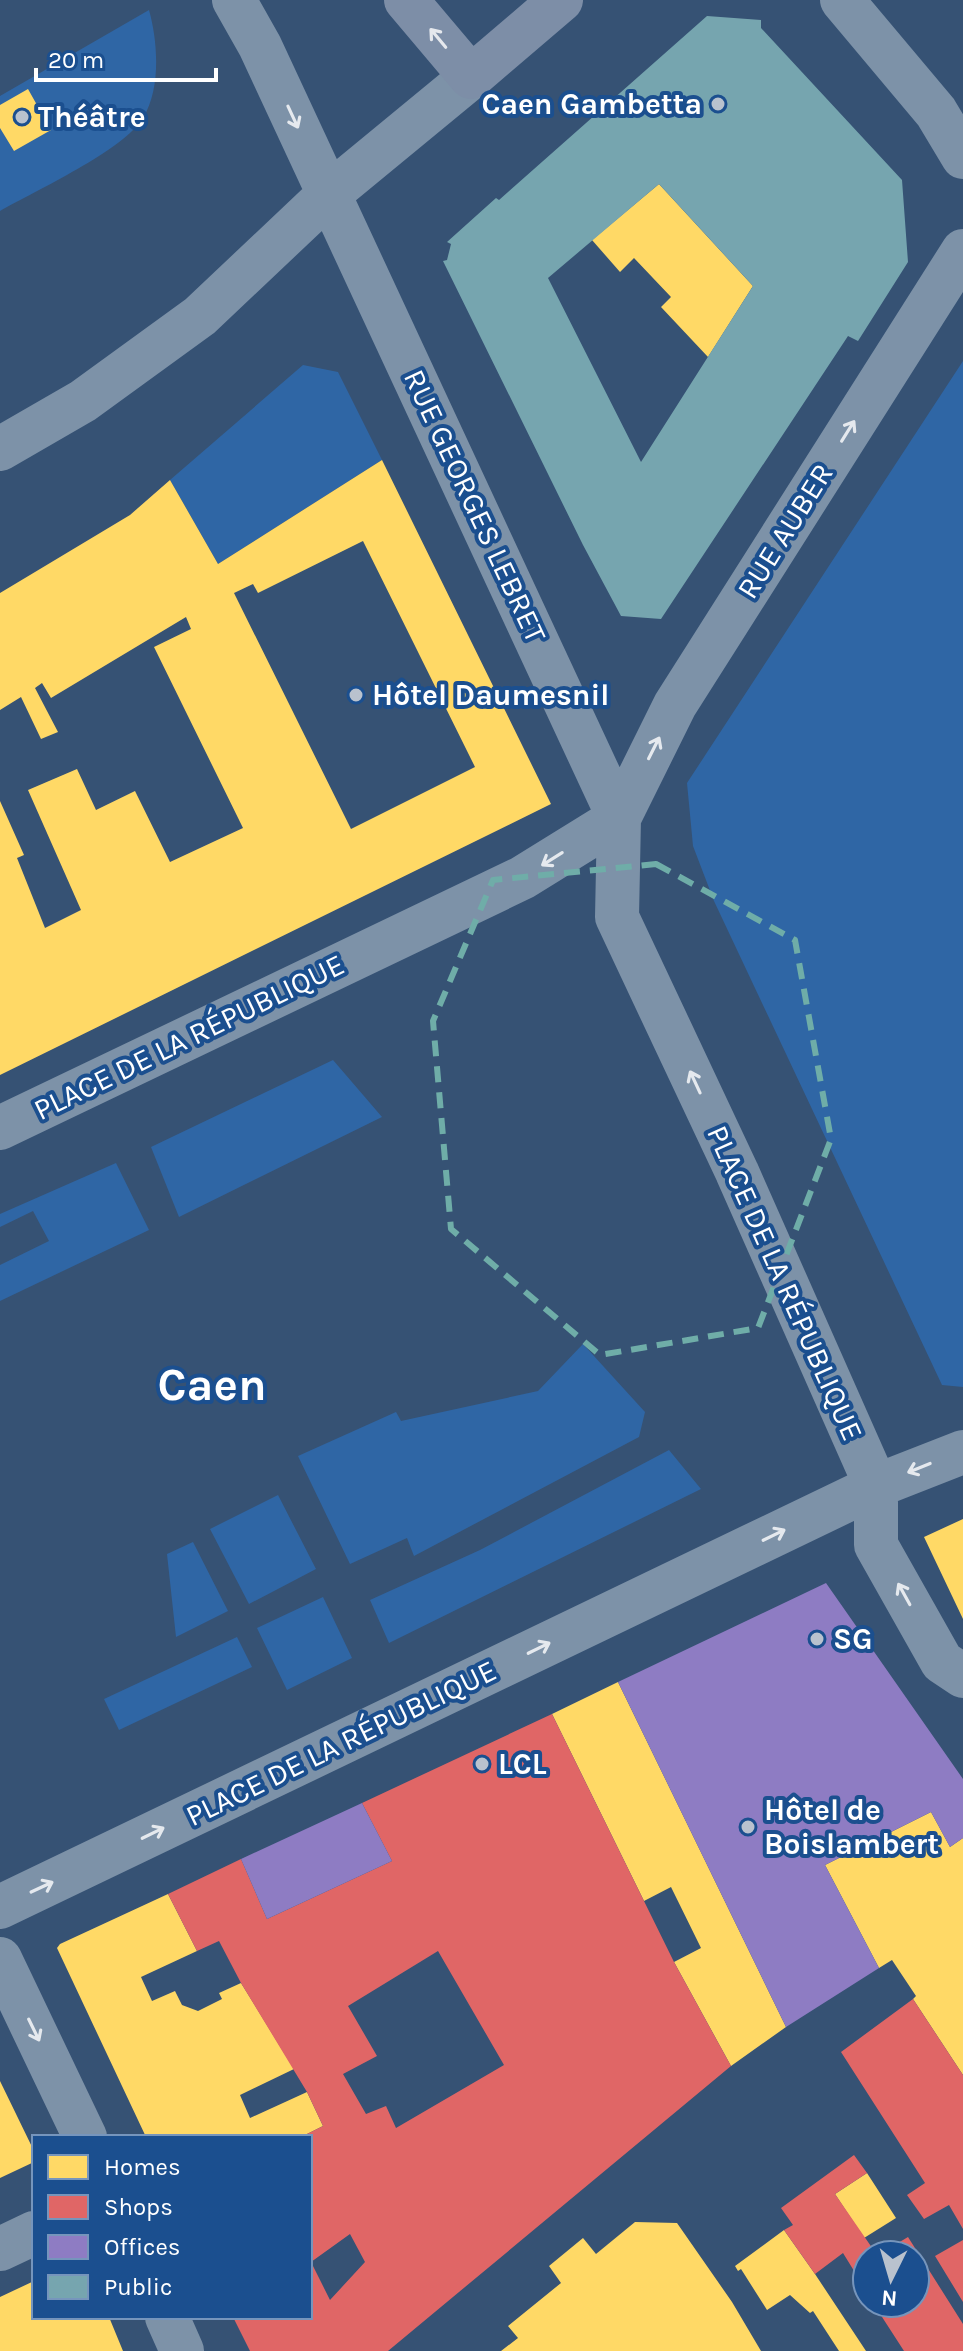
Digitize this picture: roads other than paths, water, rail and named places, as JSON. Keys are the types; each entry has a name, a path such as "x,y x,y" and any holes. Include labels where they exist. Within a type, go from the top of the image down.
{"main road":[{"path":"406,0 471,77 561,0"}],"street":[{"name":"RUE GEORGES LEBRET","path":"234,0 260,46 619,818"},
{"path":"842,0 936,112 963,157"},
{"path":"0,449 83,401 200,316 329,194 471,77"},
{"name":"RUE AUBER","path":"619,818 675,705 963,251"},
{"name":"PLACE DE LA RÉPUBLIQUE","path":"0,1128 522,878 619,818"},
{"name":"PLACE DE LA RÉPUBLIQUE","path":"0,1907 876,1486 737,1172 617,917 619,818"},
{"path":"963,1452 876,1486 876,1545 942,1662 963,1676"},
{"path":"0,1959 84,2135"},
{"path":"0,2249 32,2234"},
{"path":"168,2319 182,2351"}],"place":[{"name":"Caen Gambetta","path":"718,104"},
{"name":"Théâtre","path":"22,117"},
{"name":"Hôtel Daumesnil","path":"356,695"},
{"name":"SG","path":"817,1639"},
{"name":"LCL","path":"482,1764"},
{"name":"Hôtel de Boislambert","path":"748,1827"}],"district":[{"name":"Caen","path":"212,1384"}]}
